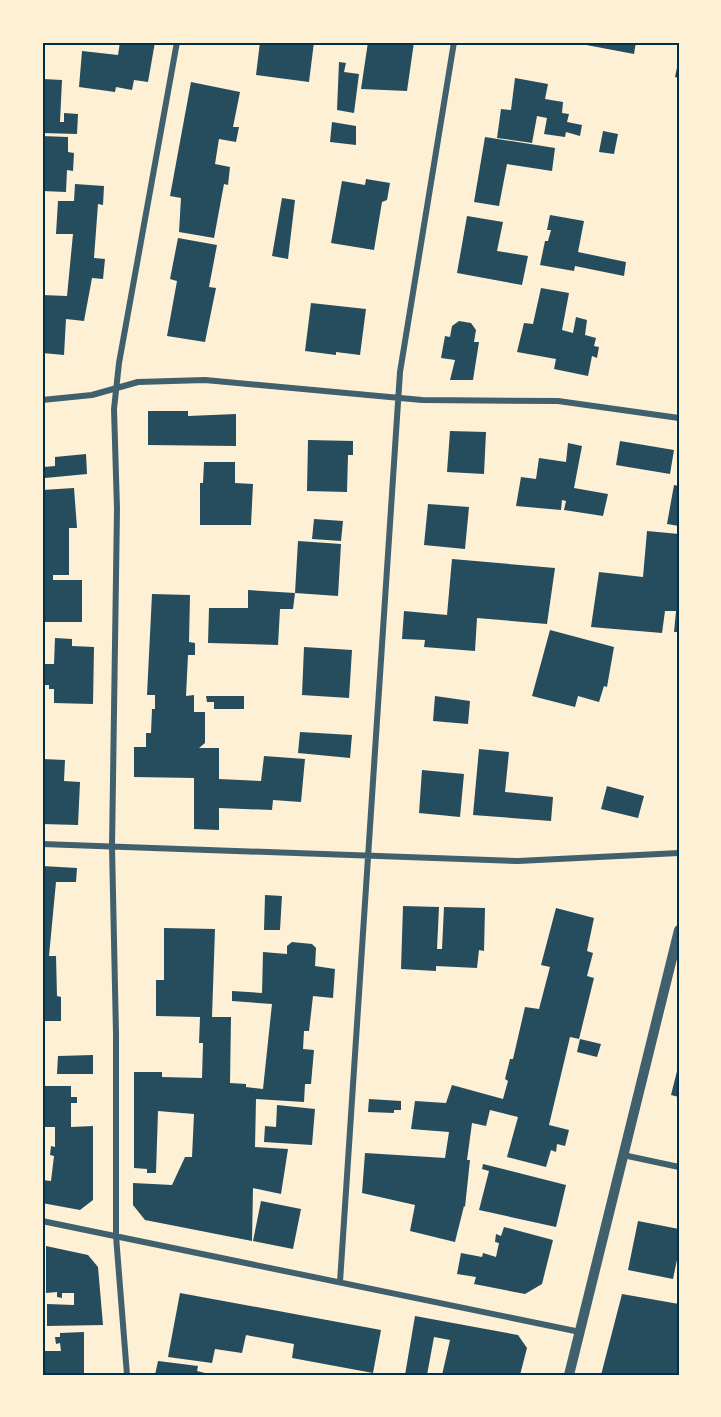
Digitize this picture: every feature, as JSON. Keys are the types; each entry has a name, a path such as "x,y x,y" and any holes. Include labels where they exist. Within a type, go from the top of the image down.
{"street":[{"path":"127,1375 116,1236 116,1034 112,847 116,386 177,42"},
{"path":"340,1282 366,854 398,396 454,42"},
{"path":"42,400 92,395 116,386 138,382 205,380 422,400 558,401 679,418"},
{"path":"42,844 518,861 679,853"},
{"path":"569,1375 679,930"},
{"path":"623,1155 679,1167"},
{"path":"42,1221 581,1332"}],"building":[{"path":"120,42 155,42 148,82 134,80 132,90 116,87 115,92 79,87 82,51 118,55"},
{"path":"260,42 314,42 309,82 256,75"},
{"path":"368,42 414,42 407,91 361,89"},
{"path":"581,42 636,42 634,54 581,44"},
{"path":"339,62 346,63 344,72 359,74 354,113 337,110"},
{"path":"679,64 679,78 675,77"},
{"path":"515,78 548,84 545,99 563,102 562,113 569,114 567,122 582,125 580,136 566,132 565,137 544,134 547,118 537,116 532,143 497,138 501,109 511,110"},
{"path":"43,79 62,80 60,122 64,122 64,113 78,114 77,134 42,133"},
{"path":"191,82 240,92 233,127 239,127 236,142 219,139 215,164 230,167 228,185 224,184 214,238 179,232 181,198 170,196"},
{"path":"332,122 356,126 356,145 330,142"},
{"path":"603,131 618,134 614,154 599,152"},
{"path":"42,136 68,137 68,152 74,153 73,171 67,170 66,192 42,191"},
{"path":"485,137 555,148 552,171 507,164 499,206 474,202"},
{"path":"366,179 390,183 387,200 382,202 374,250 331,243 342,181 365,185"},
{"path":"75,184 104,186 103,205 98,204 94,258 105,259 103,279 92,278 84,321 66,319 64,355 42,353 42,295 67,296 73,234 56,234 58,201 74,201"},
{"path":"282,198 295,200 288,259 272,256"},
{"path":"550,215 584,221 578,252 626,262 624,276 575,266 574,271 540,265 545,241 548,241 551,230 547,230"},
{"path":"467,216 503,222 497,251 528,256 522,285 457,273"},
{"path":"178,238 217,245 209,287 216,288 205,342 167,336 177,281 170,279"},
{"path":"541,288 569,293 562,330 573,333 576,317 587,320 585,335 596,338 594,346 599,347 597,358 592,356 588,376 554,369 556,359 517,352 524,323 533,324"},
{"path":"311,303 366,309 360,355 305,351"},
{"path":"459,321 471,323 476,330 474,342 479,342 473,380 450,380 455,360 441,358 445,336 450,337 452,326"},
{"path":"148,411 188,411 188,416 236,414 236,446 148,445"},
{"path":"450,431 486,432 484,474 447,472"},
{"path":"308,440 353,441 353,455 348,455 347,492 307,491"},
{"path":"620,441 674,450 670,474 616,465"},
{"path":"568,443 582,446 574,488 608,494 603,516 564,510 566,501 562,500 561,510 516,506 521,477 536,479 539,458 566,462"},
{"path":"86,454 87,474 45,478 44,467 55,466 55,457"},
{"path":"204,462 235,462 235,483 253,484 251,525 200,525 200,483 203,483"},
{"path":"674,485 679,486 679,526 667,524"},
{"path":"74,488 77,528 69,528 69,575 53,575 53,580 82,580 82,622 42,622 42,490"},
{"path":"428,504 469,507 465,549 424,545"},
{"path":"314,519 343,521 341,541 312,539"},
{"path":"647,531 679,534 679,632 674,632 676,611 665,611 662,633 591,627 599,572 643,577"},
{"path":"298,541 341,544 338,596 295,593"},
{"path":"452,559 555,568 547,624 477,618 475,651 424,647 425,640 402,639 404,611 447,615"},
{"path":"248,590 295,593 293,609 280,609 278,645 208,643 209,608 248,608"},
{"path":"152,594 190,595 189,642 195,643 195,655 188,655 186,696 194,695 194,712 205,712 205,743 199,748 219,748 219,779 261,781 264,756 305,759 301,802 273,800 272,810 219,808 219,830 194,829 194,778 134,777 134,747 146,747 146,733 151,733 152,709 155,709 155,695 147,695"},
{"path":"550,630 614,647 607,687 604,686 599,702 578,696 575,707 532,696"},
{"path":"55,638 72,639 72,646 94,647 93,704 54,703 54,689 49,689 49,685 42,685 42,664 54,664"},
{"path":"304,647 352,650 349,698 302,695"},
{"path":"206,696 244,696 244,709 214,709 214,702 207,702"},
{"path":"435,696 470,701 468,724 433,721"},
{"path":"300,732 352,735 350,758 298,753"},
{"path":"479,749 509,752 505,792 553,797 551,821 473,815"},
{"path":"42,759 65,760 64,781 80,782 78,825 42,824"},
{"path":"422,770 464,774 460,817 419,813"},
{"path":"607,786 644,796 638,818 601,809"},
{"path":"42,866 77,868 76,882 56,882 49,956 56,956 57,996 61,997 61,1021 42,1021"},
{"path":"265,895 282,896 280,930 264,930"},
{"path":"403,906 439,907 437,949 442,949 444,907 485,908 484,951 479,950 477,968 436,966 436,971 401,969"},
{"path":"556,908 594,918 587,951 593,953 587,976 594,978 579,1039 570,1037 549,1125 569,1130 565,1146 557,1144 556,1152 551,1150 546,1167 507,1157 518,1117 490,1110 486,1126 472,1123 467,1160 470,1160 465,1207 455,1242 410,1231 415,1205 362,1193 365,1153 445,1158 449,1132 411,1129 415,1101 446,1103 452,1085 503,1099 508,1081 505,1079 510,1059 513,1059 525,1007 539,1009 550,967 541,965"},
{"path":"164,928 215,929 212,1017 231,1017 230,1083 246,1084 246,1087 263,1089 272,1004 232,1001 232,991 262,993 263,952 287,954 287,946 292,942 312,944 316,948 315,966 335,969 333,998 313,996 309,1031 304,1031 303,1049 314,1050 311,1084 305,1084 304,1102 256,1099 255,1147 288,1149 281,1194 253,1188 252,1241 145,1220 133,1205 133,1183 172,1185 185,1157 192,1157 194,1114 158,1111 156,1173 147,1173 147,1169 134,1168 134,1072 162,1072 162,1077 202,1078 203,1043 199,1043 200,1017 156,1016 156,980 164,980"},
{"path":"580,1039 601,1044 597,1057 577,1052"},
{"path":"93,1055 93,1074 57,1074 58,1056"},
{"path":"679,1067 679,1097 671,1095"},
{"path":"42,1086 71,1086 71,1097 77,1097 77,1103 71,1103 71,1127 93,1126 93,1200 80,1210 42,1203 42,1180 51,1181 54,1156 50,1155 51,1146 55,1147 55,1127 42,1127"},
{"path":"369,1099 401,1101 401,1110 394,1110 394,1113 368,1112"},
{"path":"277,1105 315,1109 312,1145 264,1142 265,1126 276,1127"},
{"path":"483,1164 566,1185 556,1227 479,1210 489,1171 482,1169"},
{"path":"261,1201 301,1209 293,1249 253,1241"},
{"path":"638,1221 679,1229 679,1250 673,1279 628,1270"},
{"path":"504,1227 553,1240 542,1284 525,1294 474,1284 476,1277 457,1274 461,1253 482,1257 483,1253 496,1257 499,1243 495,1242 496,1234 501,1236"},
{"path":"46,1246 88,1255 98,1267 103,1325 47,1326 47,1304 74,1305 74,1293 62,1293 62,1298 57,1297 57,1292 46,1293"},
{"path":"180,1293 381,1330 373,1373 292,1358 294,1344 246,1335 242,1353 215,1349 212,1363 168,1357"},
{"path":"622,1294 679,1304 679,1375 601,1375"},
{"path":"415,1316 518,1335 527,1348 520,1375 442,1375 450,1340 434,1337 427,1375 405,1375"},
{"path":"84,1332 84,1375 42,1375 42,1351 61,1351 60,1343 56,1344 55,1337 60,1337 60,1333"},
{"path":"158,1361 198,1366 197,1371 213,1375 155,1375"}]}
